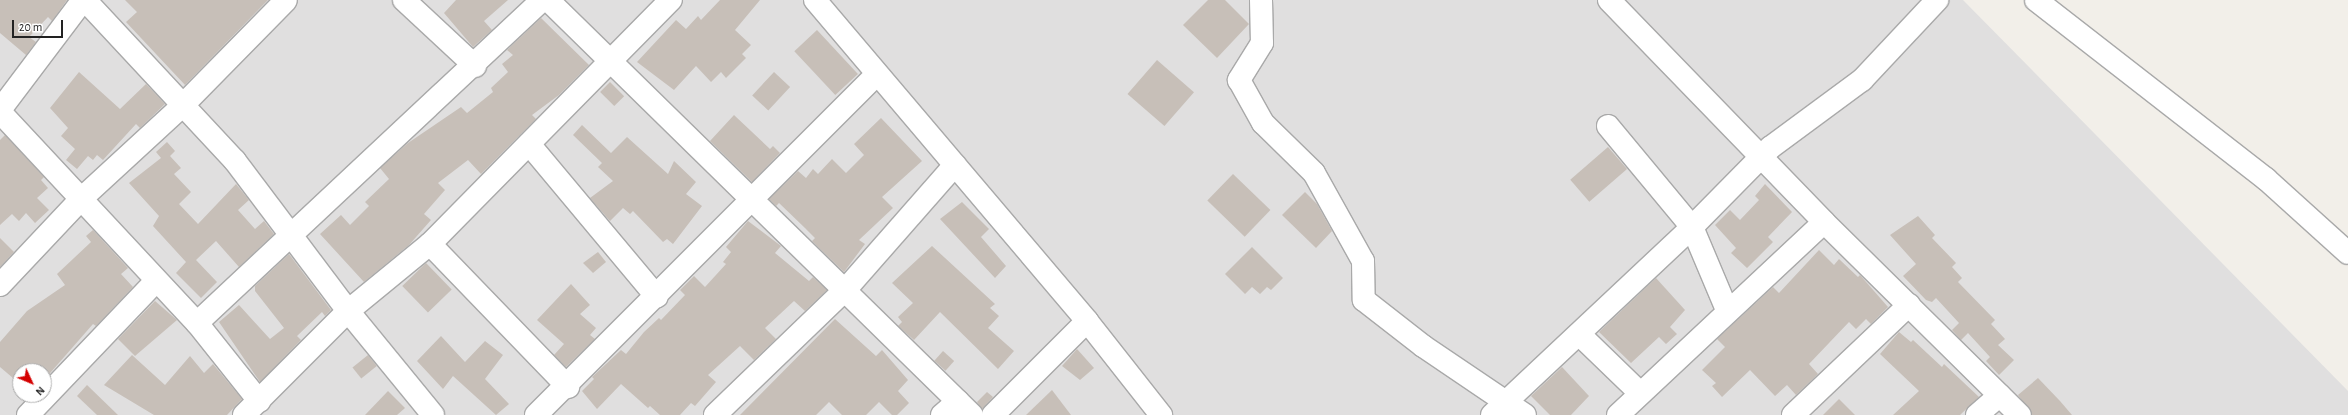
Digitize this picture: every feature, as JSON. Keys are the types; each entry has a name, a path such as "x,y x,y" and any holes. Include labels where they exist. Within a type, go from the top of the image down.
{"street":[{"path":"433,415 348,312 236,161 182,106 84,0 0,111 155,282 197,323 252,408 348,312 430,244 671,0"},
{"path":"0,285 81,199 182,106 286,0"},
{"path":"404,0 475,66"},
{"path":"197,323 290,232 475,66 542,0"},
{"path":"548,0 610,63 846,289 957,410"},
{"path":"815,0 1087,321 1161,415"},
{"path":"1262,0 1262,43 1239,80 1263,123 1314,173 1363,261 1364,300 1508,410 1579,334 1692,227 1761,158 1794,127 1862,80 1937,0"},
{"path":"1609,0 1824,222 1909,304 2020,415"},
{"path":"2036,0 2266,179 2348,253"},
{"path":"536,415 568,387 658,297 877,74"},
{"path":"1608,126 1692,227 1727,310"},
{"path":"529,144 658,297"},
{"path":"715,415 846,289 955,165"},
{"path":"1618,415 1727,310 1824,222"},
{"path":"430,244 568,387"},
{"path":"28,415 155,282"},
{"path":"1793,415 1909,304"},
{"path":"993,415 1087,321"},
{"path":"1579,334 1640,393"},
{"path":"1978,415 2000,395"}],"shaded area":[{"path":"0,0 1963,0 2348,391 2348,415 0,415"}],"building":[{"path":"0,0 67,0 52,21 48,17 29,37 36,42 26,55 0,33"},
{"path":"125,0 268,0 185,85 126,22 137,12"},
{"path":"456,0 508,0 484,21 492,30 473,47 444,13"},
{"path":"720,0 760,0 735,30 751,45 742,54 746,58 726,78 721,72 711,82 696,66 674,90 637,62 676,20 686,29 698,16 701,20"},
{"path":"1208,0 1225,0 1249,24 1217,58 1183,25"},
{"path":"541,18 589,65 559,95 532,115 536,119 481,174 468,160 438,183 445,190 424,214 431,220 409,245 364,282 320,234 341,215 350,225 369,206 365,202 389,179 380,168 408,143 461,107 467,113 493,92 491,88 508,72 502,64 513,55 507,50"},
{"path":"817,30 858,74 835,95 794,51"},
{"path":"1157,60 1194,92 1164,126 1127,94"},
{"path":"79,72 120,109 146,84 165,104 140,128 136,124 103,160 97,155 93,160 88,156 77,169 66,160 75,149 61,136 68,128 50,108"},
{"path":"774,72 790,87 768,110 752,95"},
{"path":"610,82 624,96 614,106 600,92"},
{"path":"734,115 770,149 773,146 780,153 752,182 710,141"},
{"path":"881,118 922,161 882,197 893,208 859,240 865,244 844,272 812,241 815,238 805,228 779,203 776,206 769,199 798,171 806,178 813,169 818,174 832,159 846,173 864,155 854,144"},
{"path":"582,125 611,153 627,137 668,174 674,161 696,182 686,194 702,206 673,244 667,239 663,242 633,211 630,214 623,208 610,221 590,198 613,181 598,167 602,163 573,135"},
{"path":"5,135 44,177 41,180 48,188 37,198 49,210 35,223 26,213 19,221 12,214 0,225 0,140"},
{"path":"167,142 175,151 170,156 181,168 174,174 191,192 179,204 198,224 236,184 249,200 238,210 255,229 264,221 274,234 239,267 216,241 196,260 217,282 201,298 176,273 186,262 153,226 159,216 129,183 161,158 156,152"},
{"path":"1608,147 1627,169 1589,202 1570,180"},
{"path":"1233,174 1270,210 1245,237 1207,201"},
{"path":"1765,184 1792,212 1768,237 1773,242 1747,268 1731,253 1736,248 1715,225 1730,210 1740,220 1759,200 1755,196"},
{"path":"1305,192 1317,204 1332,231 1316,248 1282,215"},
{"path":"962,202 989,229 981,237 1006,266 995,278 940,219"},
{"path":"1918,216 1935,235 1932,238 1956,263 1952,267 1962,278 1958,282 1995,320 1991,324 2005,339 1998,345 2014,360 1999,375 1986,361 1990,357 1968,333 1961,340 1952,330 1959,323 1936,298 1932,302 1926,300 1903,276 1916,264 1890,235"},
{"path":"748,221 781,246 775,253 809,281 813,277 827,290 805,311 794,301 765,328 776,339 754,360 740,346 708,375 716,382 695,406 691,403 680,415 660,415 650,406 648,408 621,384 597,409 582,391 594,379 592,377 621,350 626,354 644,332 659,318 661,320 685,295 680,290 694,276 705,287 726,264 723,262 731,252 726,247"},
{"path":"93,230 128,268 121,274 133,287 96,326 93,324 52,371 52,363 12,363 12,377 0,367 0,342 27,311 65,285 57,274 91,242 86,236"},
{"path":"0,238 14,252 0,267"},
{"path":"932,246 995,304 990,308 999,316 988,328 1014,351 998,369 940,312 914,340 898,326 902,322 898,317 913,303 892,283"},
{"path":"1252,247 1283,278 1271,290 1267,287 1260,294 1252,287 1245,294 1225,274"},
{"path":"1819,250 1834,265 1839,259 1858,277 1860,275 1888,307 1871,324 1866,319 1856,329 1849,322 1809,364 1818,374 1796,395 1787,385 1775,396 1750,370 1722,397 1712,386 1716,383 1702,370 1725,347 1717,339 1773,287 1779,293"},
{"path":"598,252 606,262 593,273 583,263"},
{"path":"289,254 331,310 325,316 322,312 297,336 301,340 260,382 219,322 239,305 270,339 284,328 255,291 255,286"},
{"path":"426,263 452,290 428,313 402,286"},
{"path":"1656,278 1685,310 1670,327 1677,334 1666,344 1659,337 1631,363 1599,332"},
{"path":"571,284 590,305 580,314 596,328 590,335 595,339 566,367 554,355 564,344 537,320"},
{"path":"155,301 177,320 135,356 118,339"},
{"path":"835,319 876,356 882,350 908,380 898,391 909,403 897,415 892,415 879,402 866,415 842,415 829,402 816,415 740,415"},
{"path":"1899,332 1911,342 1913,340 1942,367 1944,364 1979,397 1960,415 1893,415 1919,391 1880,354"},
{"path":"441,336 465,362 485,341 503,355 485,379 509,404 496,415 453,376 443,389 417,361"},
{"path":"1077,349 1094,368 1080,380 1062,366"},
{"path":"943,351 954,361 945,371 934,361"},
{"path":"132,355 165,385 190,356 204,373 213,364 242,399 227,415 154,415 104,385"},
{"path":"368,355 377,366 361,378 352,368"},
{"path":"1562,367 1589,396 1571,415 1550,415 1531,396"},
{"path":"2038,378 2072,415 2032,415 2018,395"},
{"path":"87,385 118,415 97,415 77,396"},
{"path":"1052,390 1071,415 1026,415"},
{"path":"388,391 405,408 397,415 365,415"},
{"path":"987,392 993,397 982,409 977,402"},
{"path":"1839,399 1855,415 1823,415"}]}
